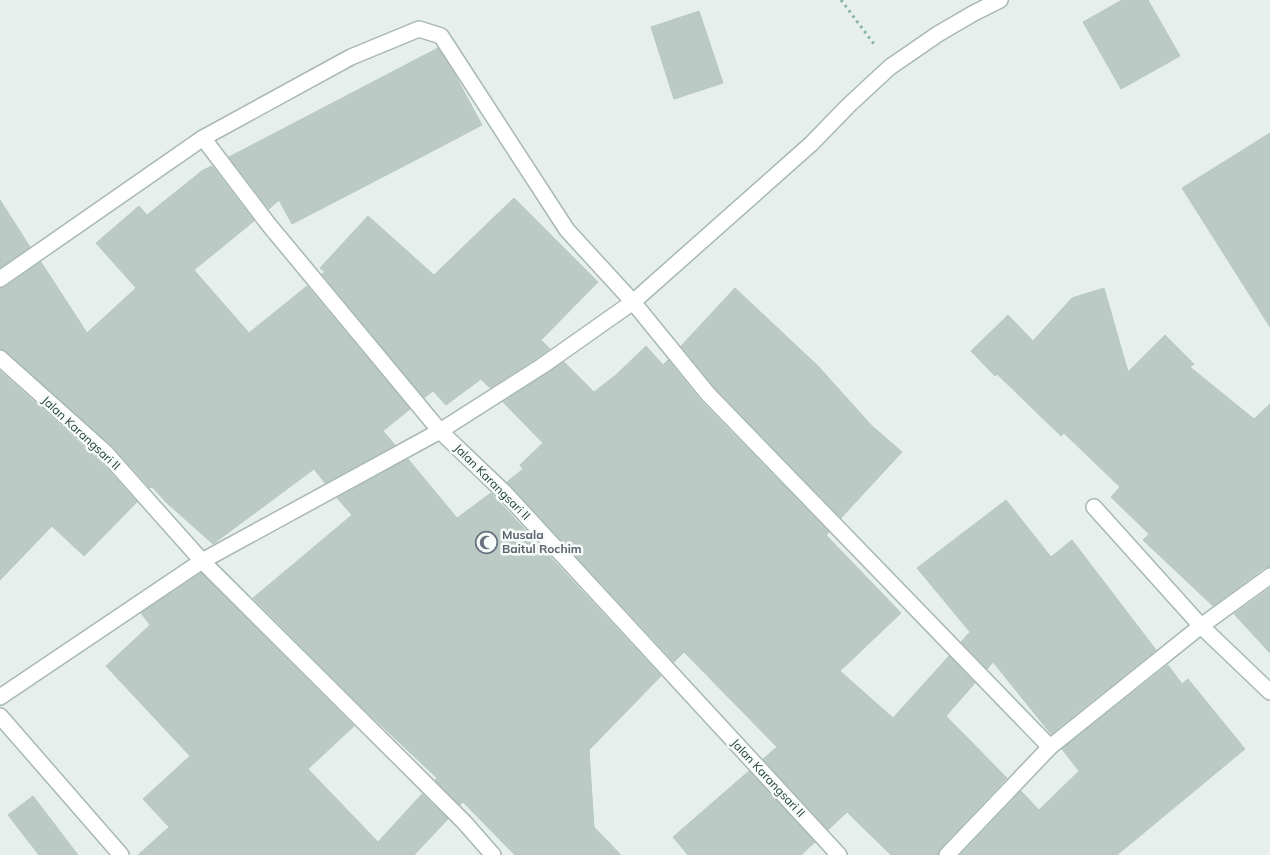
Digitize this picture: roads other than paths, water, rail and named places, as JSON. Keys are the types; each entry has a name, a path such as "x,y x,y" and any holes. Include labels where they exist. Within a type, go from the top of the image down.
{"street":[{"path":"0,697 202,560 440,431 542,366 633,302 811,144 890,67 938,34 1000,0"},
{"path":"0,279 203,138 351,57 419,29 440,36 567,230 633,302 708,394 1050,747"},
{"name":"Jalan Karangsari II","path":"203,138 269,225 440,431 505,493 839,855"},
{"name":"Jalan Karangsari II","path":"0,358 105,452 202,560 464,822 493,855"},
{"path":"1094,507 1201,626 1270,692"},
{"path":"947,855 1050,747 1201,626 1270,576"},
{"path":"0,716 121,855"}],"place":[{"name":"Musala Baitul Rochim","path":"486,542"}]}
